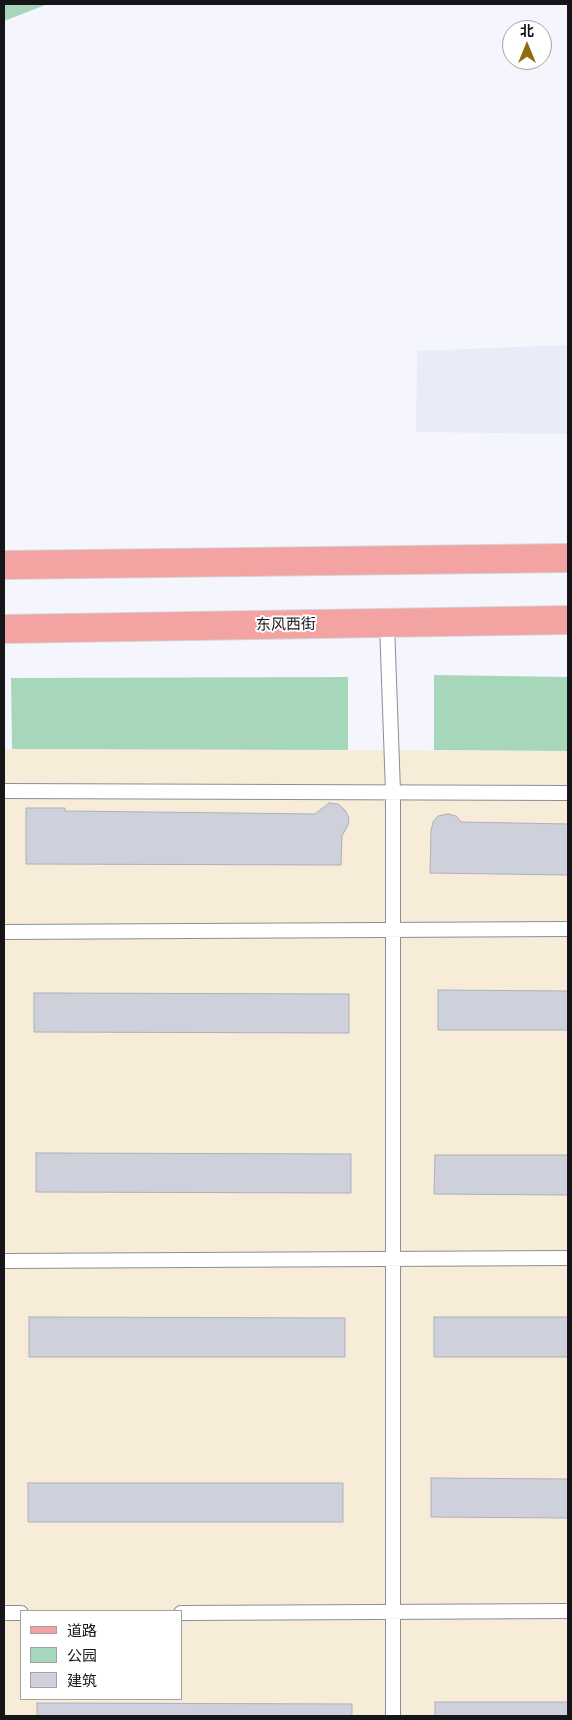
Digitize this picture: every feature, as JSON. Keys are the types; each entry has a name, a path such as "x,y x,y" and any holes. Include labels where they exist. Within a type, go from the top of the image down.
{"main road":[{"path":"4,565 568,558"},
{"name":"东风西街","path":"4,629 568,620"}],"lane":[{"path":"387,624 393,792 393,1716"},
{"path":"4,791 568,793"},
{"path":"4,932 568,929"},
{"path":"4,1261 568,1258"},
{"path":"182,1613 568,1611"},
{"path":"4,1613 20,1613"}],"shaded area":[{"path":"568,345 568,434 416,432 417,351"},
{"path":"4,749 568,751 568,1716 4,1716"}],"green space":[{"path":"4,4 48,4 4,21"},
{"path":"434,675 568,677 568,751 434,750"},
{"path":"348,677 348,750 12,749 11,678"}],"building":[{"path":"329,803 338,804 345,810 349,818 348,825 342,836 341,865 26,864 26,808 65,808 65,811 315,814"},
{"path":"448,814 456,816 461,822 568,824 568,875 430,873 433,822 438,816"},
{"path":"438,990 568,991 568,1030 438,1030"},
{"path":"34,993 349,994 349,1033 34,1032"},
{"path":"36,1153 351,1154 351,1193 36,1192"},
{"path":"435,1155 568,1155 568,1195 434,1194"},
{"path":"29,1317 345,1318 345,1357 29,1357"},
{"path":"434,1317 568,1317 568,1357 434,1357"},
{"path":"431,1478 568,1479 568,1518 431,1517"},
{"path":"28,1483 343,1483 343,1522 28,1522"},
{"path":"435,1702 568,1702 568,1716 435,1716"},
{"path":"37,1703 352,1704 352,1716 37,1716"}]}
